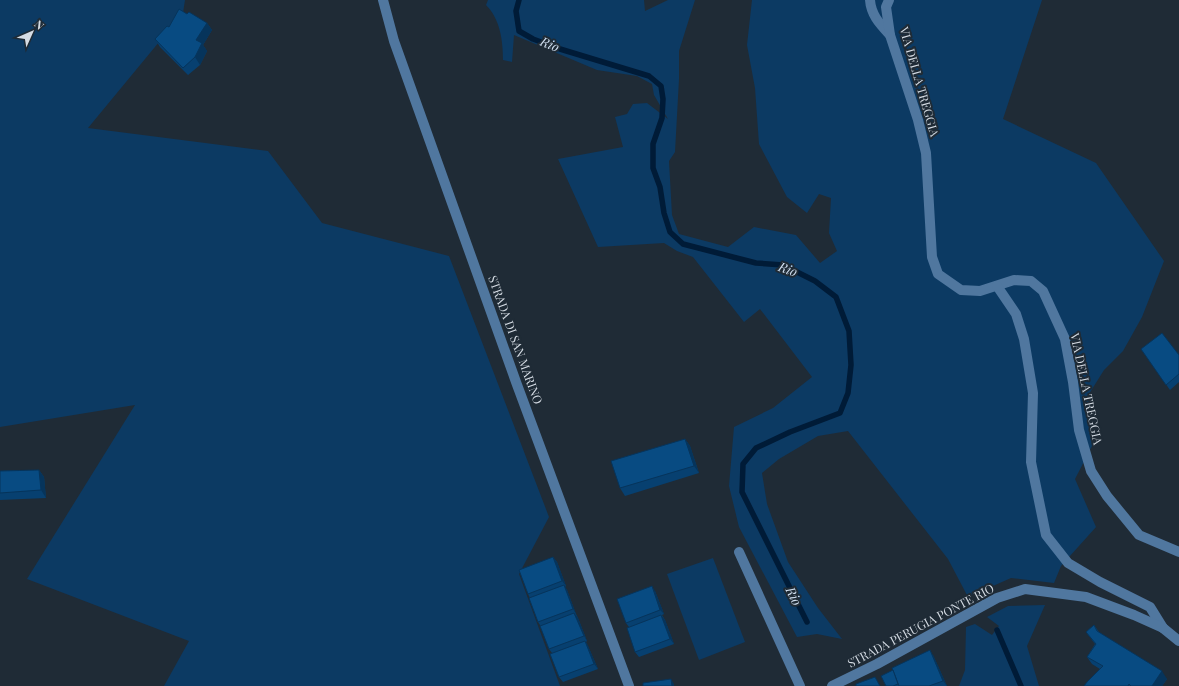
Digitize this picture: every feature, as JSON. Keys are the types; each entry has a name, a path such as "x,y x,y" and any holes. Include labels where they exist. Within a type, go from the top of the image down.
{"street":[{"name":"STRADA DI SAN MARINO","path":"383,0 394,41 514,375 629,686"},
{"path":"870,0 870,8 878,23 890,34"},
{"name":"VIA DELLA TREGGIA","path":"888,0 886,7 890,34 918,120 926,153 932,257 938,274 961,290 980,291 1014,280 1032,281 1043,291 1065,339 1074,382 1079,430 1092,471 1107,496 1139,535 1179,552"},
{"path":"997,286 1016,314 1024,339 1033,393 1031,462 1046,535 1068,563 1100,582 1150,607 1162,628"},
{"path":"739,552 800,686"},
{"name":"STRADA PERUGIA PONTE RIO","path":"832,686 843,682 997,598 1025,589 1086,597 1134,615 1162,628 1179,641"}],"shaded area":[{"path":"0,0 185,0 183,13 88,128 268,151 322,223 449,256 549,517 519,574 560,686 164,686 189,641 27,579 135,405 0,427"},
{"path":"488,0 644,0 645,11 668,0 695,0 679,51 675,152 669,161 672,215 679,234 728,247 754,227 796,235 820,263 837,251 829,233 831,198 819,194 807,213 787,197 759,144 755,88 747,45 752,0 1042,0 1003,119 1096,163 1164,261 1142,317 1123,351 1104,370 1089,394 1092,446 1075,479 1096,527 1061,566 1054,583 1011,578 968,597 948,559 848,431 818,436 779,459 762,473 767,504 788,562 818,608 842,639 817,634 797,637 739,527 729,486 734,427 773,408 812,377 760,309 744,322 693,257 677,251 664,243 598,247 558,159 623,147 615,117 627,114 633,104 647,103 668,119 654,95 652,84 637,76 597,70 514,35 512,62 503,60 500,30 495,17 486,5"},
{"path":"713,558 745,642 699,660 667,574"},
{"path":"1045,605 1027,646 1039,686 959,686 965,670 966,627 975,624 992,635 999,626 987,617 1008,606"}],"building":[{"path":"179,9 187,14 189,12 207,23 196,40 202,43 195,57 183,68 155,39 167,26 169,27"},
{"path":"1162,333 1179,355 1179,374 1166,385 1141,349"},
{"path":"685,439 694,466 620,488 611,461"},
{"path":"39,470 41,490 0,493 0,471"},
{"path":"553,557 562,581 528,594 519,570"},
{"path":"564,585 573,609 538,622 529,598"},
{"path":"652,586 660,610 626,623 617,599"},
{"path":"574,613 584,636 549,649 540,626"},
{"path":"661,615 670,639 635,652 627,628"},
{"path":"1094,625 1097,631 1162,671 1152,686 1131,686 1129,684 1128,686 1084,686 1103,666 1087,657 1096,644 1086,632"},
{"path":"585,641 594,664 559,677 550,654"},
{"path":"930,650 943,681 929,686 899,686 892,668"},
{"path":"893,670 898,684 886,686 881,676"},
{"path":"875,677 880,686 856,686 856,684"},
{"path":"671,679 672,686 643,686 643,683"}],"waterway":[{"name":"Rio","path":"519,0 516,11 519,31 533,39 560,49 649,76 661,86 663,99 662,118 653,144 653,168 660,187 664,213 670,232 683,244 756,263 783,265 815,281 836,297 849,331 851,365 848,393 840,413 790,432 756,448 743,464 742,492 807,622"},
{"name":"Rio","path":"997,630 1021,686"}]}
